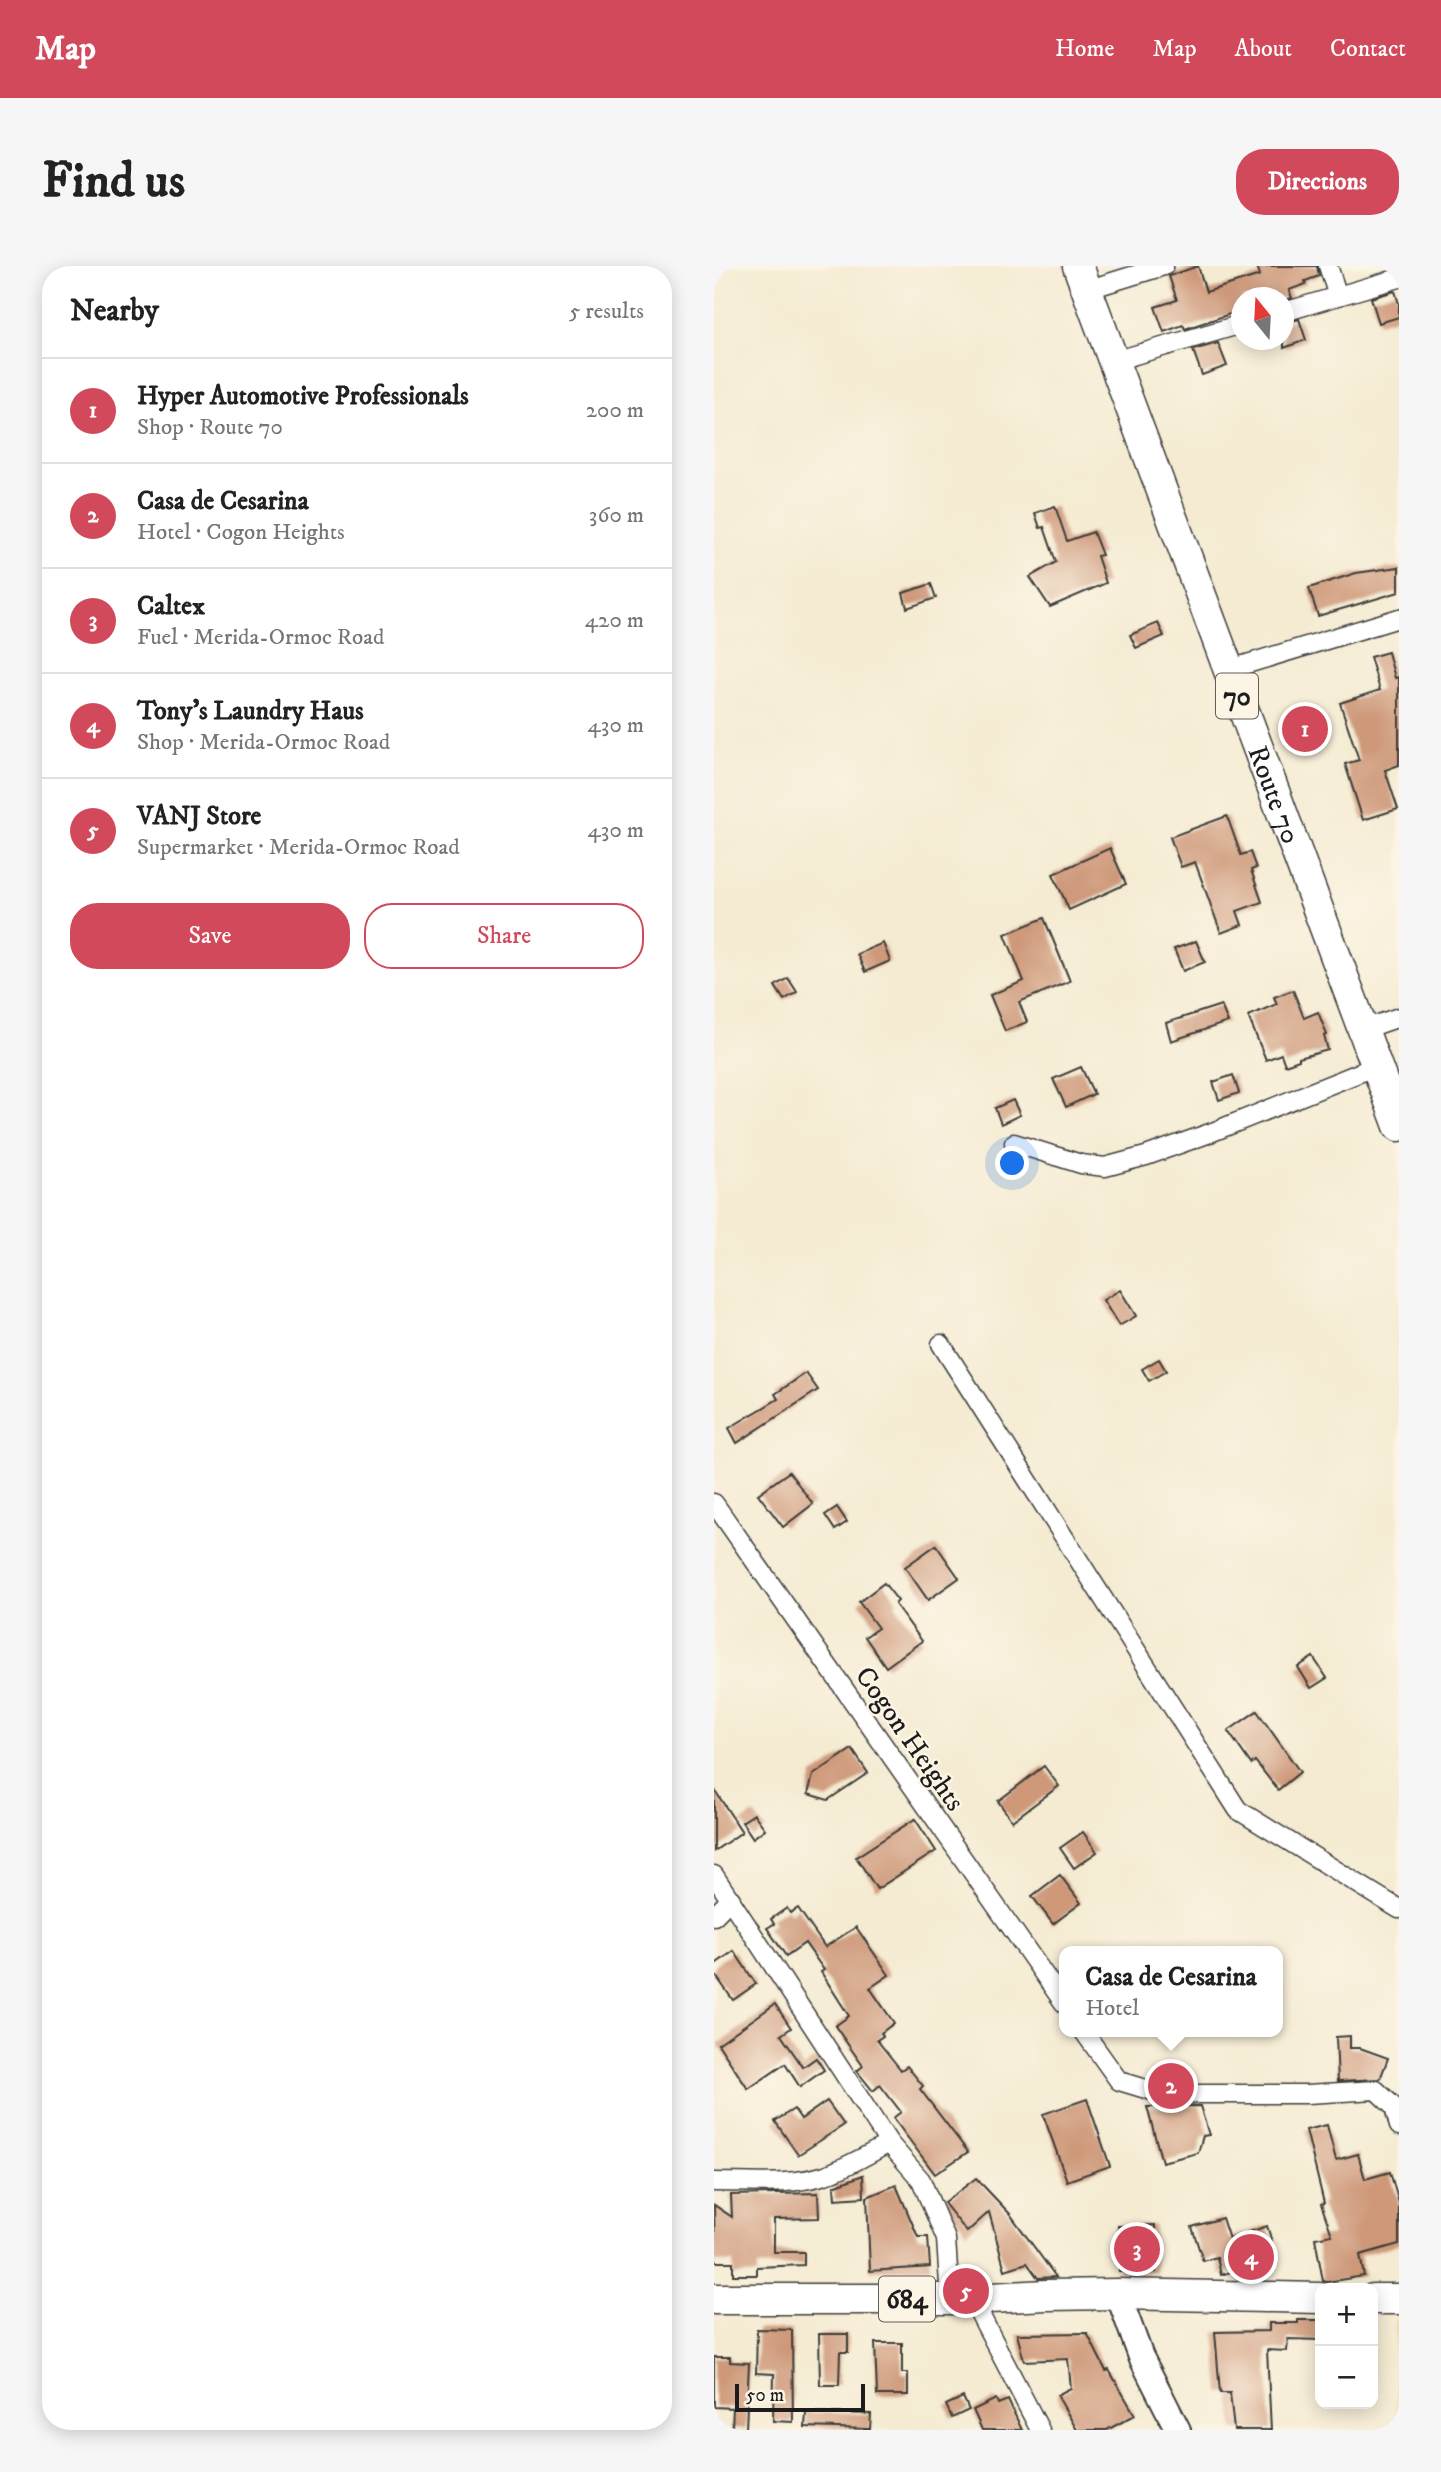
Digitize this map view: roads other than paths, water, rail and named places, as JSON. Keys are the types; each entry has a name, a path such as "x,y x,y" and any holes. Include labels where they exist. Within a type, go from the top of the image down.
{"highway":[{"name":"Route 70","path":"1082,278 1399,1126"},
{"name":"684","path":"714,2299 961,2299 1118,2294 1315,2298"},
{"path":"1378,2299 1399,2300"}],"main road":[{"path":"1118,2294 1141,2357 1178,2430"}],"street":[{"path":"1082,278 1164,266"},
{"path":"1328,266 1338,296"},
{"path":"1294,309 1399,278"},
{"path":"1114,361 1231,327"},
{"path":"1227,670 1399,618"},
{"path":"1362,1030 1399,1017"},
{"path":"1014,1143 1081,1164 1105,1167 1146,1156 1210,1133 1376,1066"},
{"path":"941,1344 1238,1810 1399,1909"},
{"name":"Cogon Heights","path":"714,1503 1059,1996"},
{"path":"714,1875 889,2143 921,2180 946,2239 961,2299 1040,2430"},
{"path":"714,1916 731,1899"},
{"path":"1088,2037 1119,2081 1162,2094 1307,2094 1376,2090 1394,2107 1399,2126"},
{"path":"714,2182 778,2182 822,2176 862,2159 889,2143"}],"place":[{"name":"Hyper Automotive Professionals","path":"1305,729"},
{"name":"Casa de Cesarina","path":"1171,2086"},
{"name":"Caltex","path":"1137,2249"},
{"name":"Tony's Laundry Haus","path":"1251,2257"},
{"name":"VANJ Store","path":"966,2291"}]}
